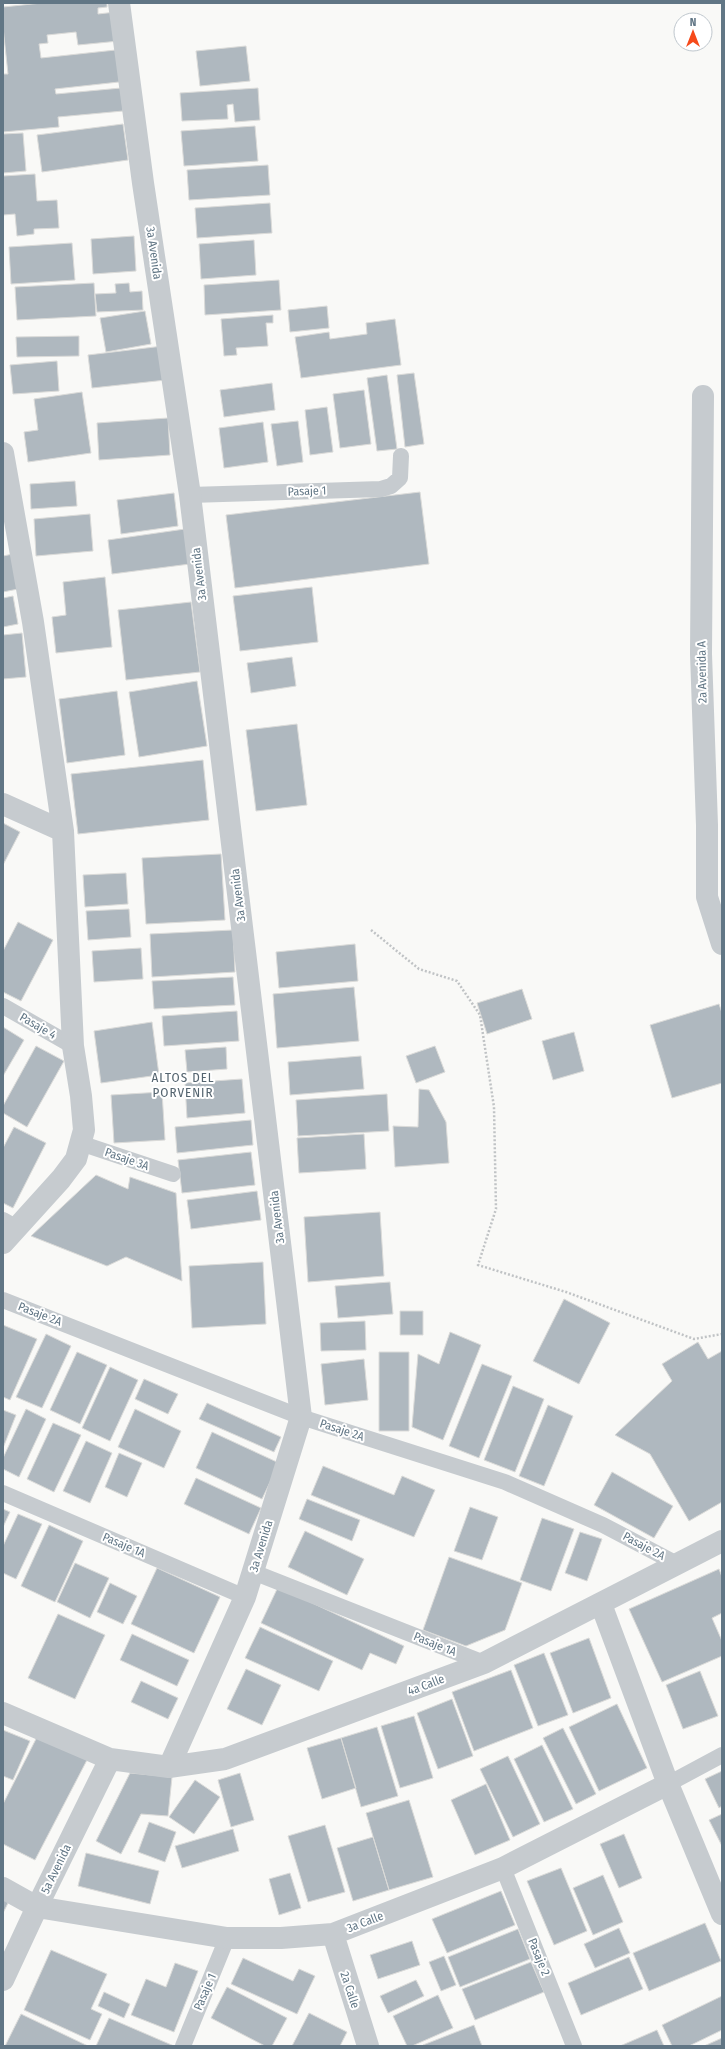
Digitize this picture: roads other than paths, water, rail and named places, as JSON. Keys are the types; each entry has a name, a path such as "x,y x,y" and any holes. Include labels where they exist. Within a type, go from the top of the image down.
{"street":[{"name":"3a Avenida","path":"119,3 190,495 301,1417 245,1597 169,1767"},
{"name":"2a Avenida A","path":"704,396 701,654 707,825 707,897 722,944"},
{"path":"3,453 33,622 63,831 73,1046 84,1130 76,1159 8,1230"},
{"path":"3,804 63,831"},
{"name":"4a Calle","path":"3,1713 110,1759 169,1767 224,1759 484,1663 679,1565 722,1541"},
{"path":"601,1604 668,1784 722,1914"},
{"name":"5a Avenida","path":"3,1980 37,1907 110,1759"},
{"name":"3a Calle","path":"3,1888 37,1907 228,1938 281,1938 333,1934 503,1868 668,1784"},
{"name":"2a Calle","path":"333,1934 368,2046"}],"lane":[{"name":"Pasaje 1","path":"190,495 381,489 391,486 400,478 401,456"},
{"name":"Pasaje 4","path":"3,1006 73,1046"},
{"name":"Pasaje 3A","path":"80,1143 173,1174"},
{"name":"Pasaje 2A","path":"3,1300 301,1417 505,1482 603,1525 679,1565"},
{"name":"Pasaje 1A","path":"3,1493 245,1597"},
{"name":"Pasaje 1A","path":"253,1572 484,1663"},
{"path":"668,1784 722,1755"},
{"name":"Pasaje 2","path":"503,1868 574,2046"},
{"name":"Pasaje 1","path":"183,2046 228,1938"}],"district":[{"name":"ALTOS DEL PORVENIR","path":"183,1084"}]}
